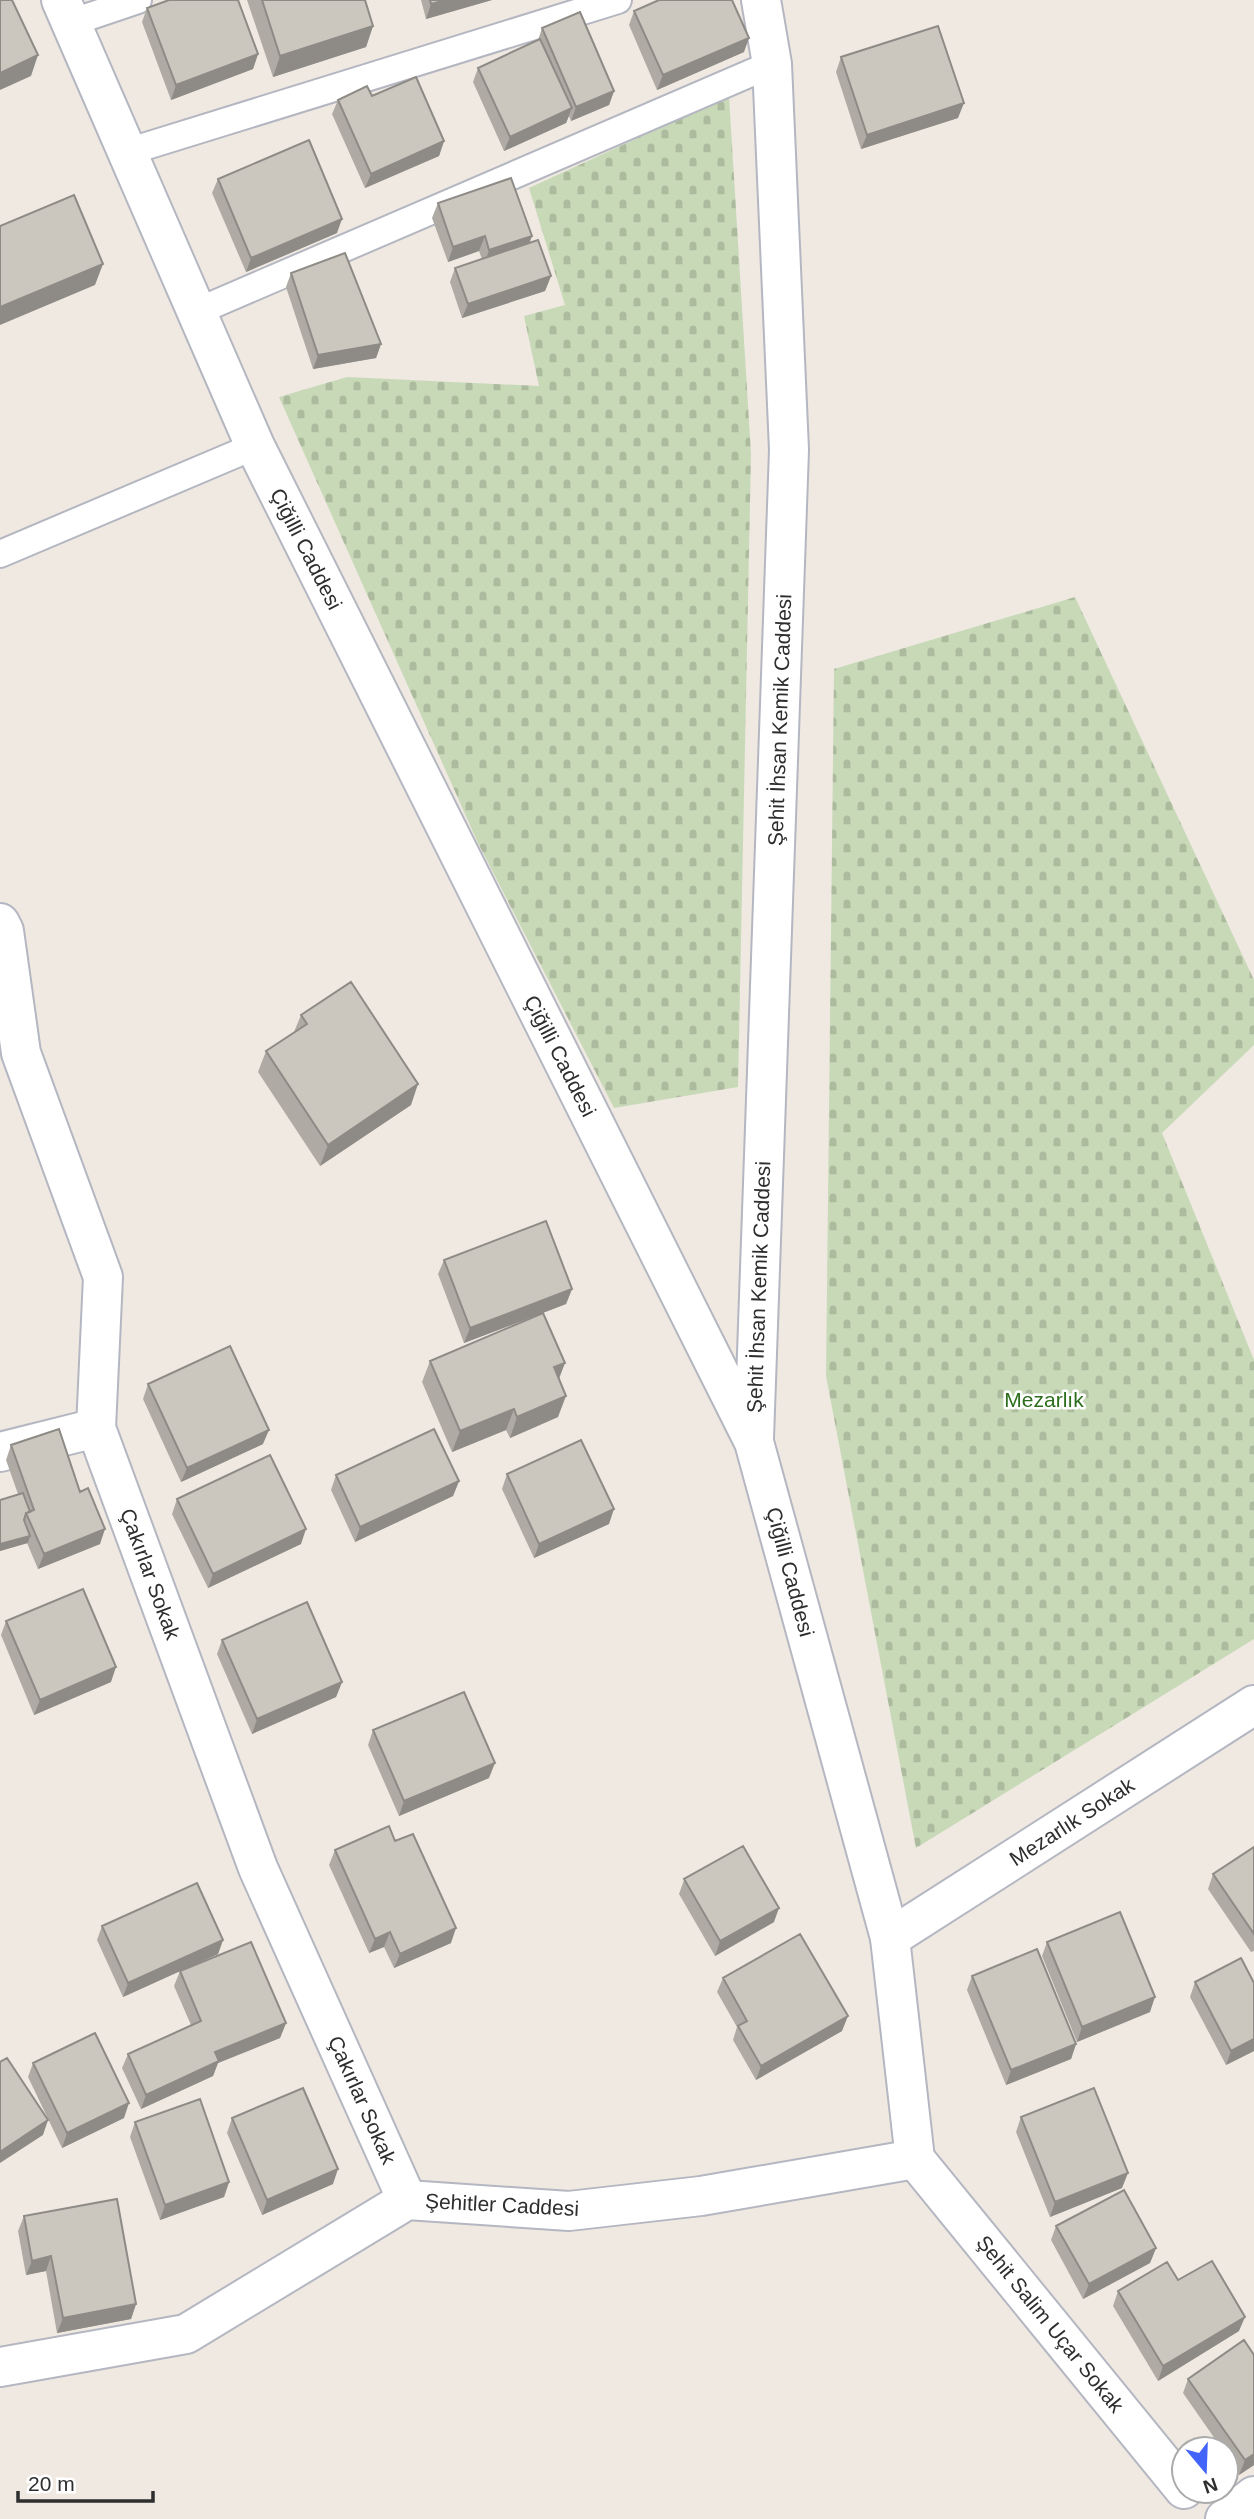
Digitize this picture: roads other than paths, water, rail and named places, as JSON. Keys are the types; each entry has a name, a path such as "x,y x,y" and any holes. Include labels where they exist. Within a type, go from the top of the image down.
{"street":[{"name":"Şehit İhsan Kemik Caddesi","path":"754,1442 789,450 772,64 761,0"},
{"name":"Çiğilli Caddesi","path":"65,11 255,446 754,1442 890,1938 915,2159"},
{"name":"Çakırlar Sokak","path":"0,923 4,931 21,1053 103,1277 96,1428 258,1868 407,2200"},
{"path":"0,1452 96,1428"},
{"name":"Mezarlık Sokak","path":"890,1938 1254,1705"},
{"name":"Şehitler Caddesi","path":"0,2367 186,2334 407,2200 569,2211 701,2196 915,2159"},
{"name":"Şehit Salim Uçar Sokak","path":"915,2159 1170,2472"},
{"path":"1225,2519 1254,2496"},
{"name":"Şehit Salim Uçar Sokak","path":"1197,2505 1208,2519"}],"lane":[{"path":"65,11 138,0"},
{"path":"127,152 618,0"},
{"path":"196,312 772,64"},
{"path":"0,554 255,446"}],"park label":[{"name":"Mezarlık","path":"1044,1400"}]}
